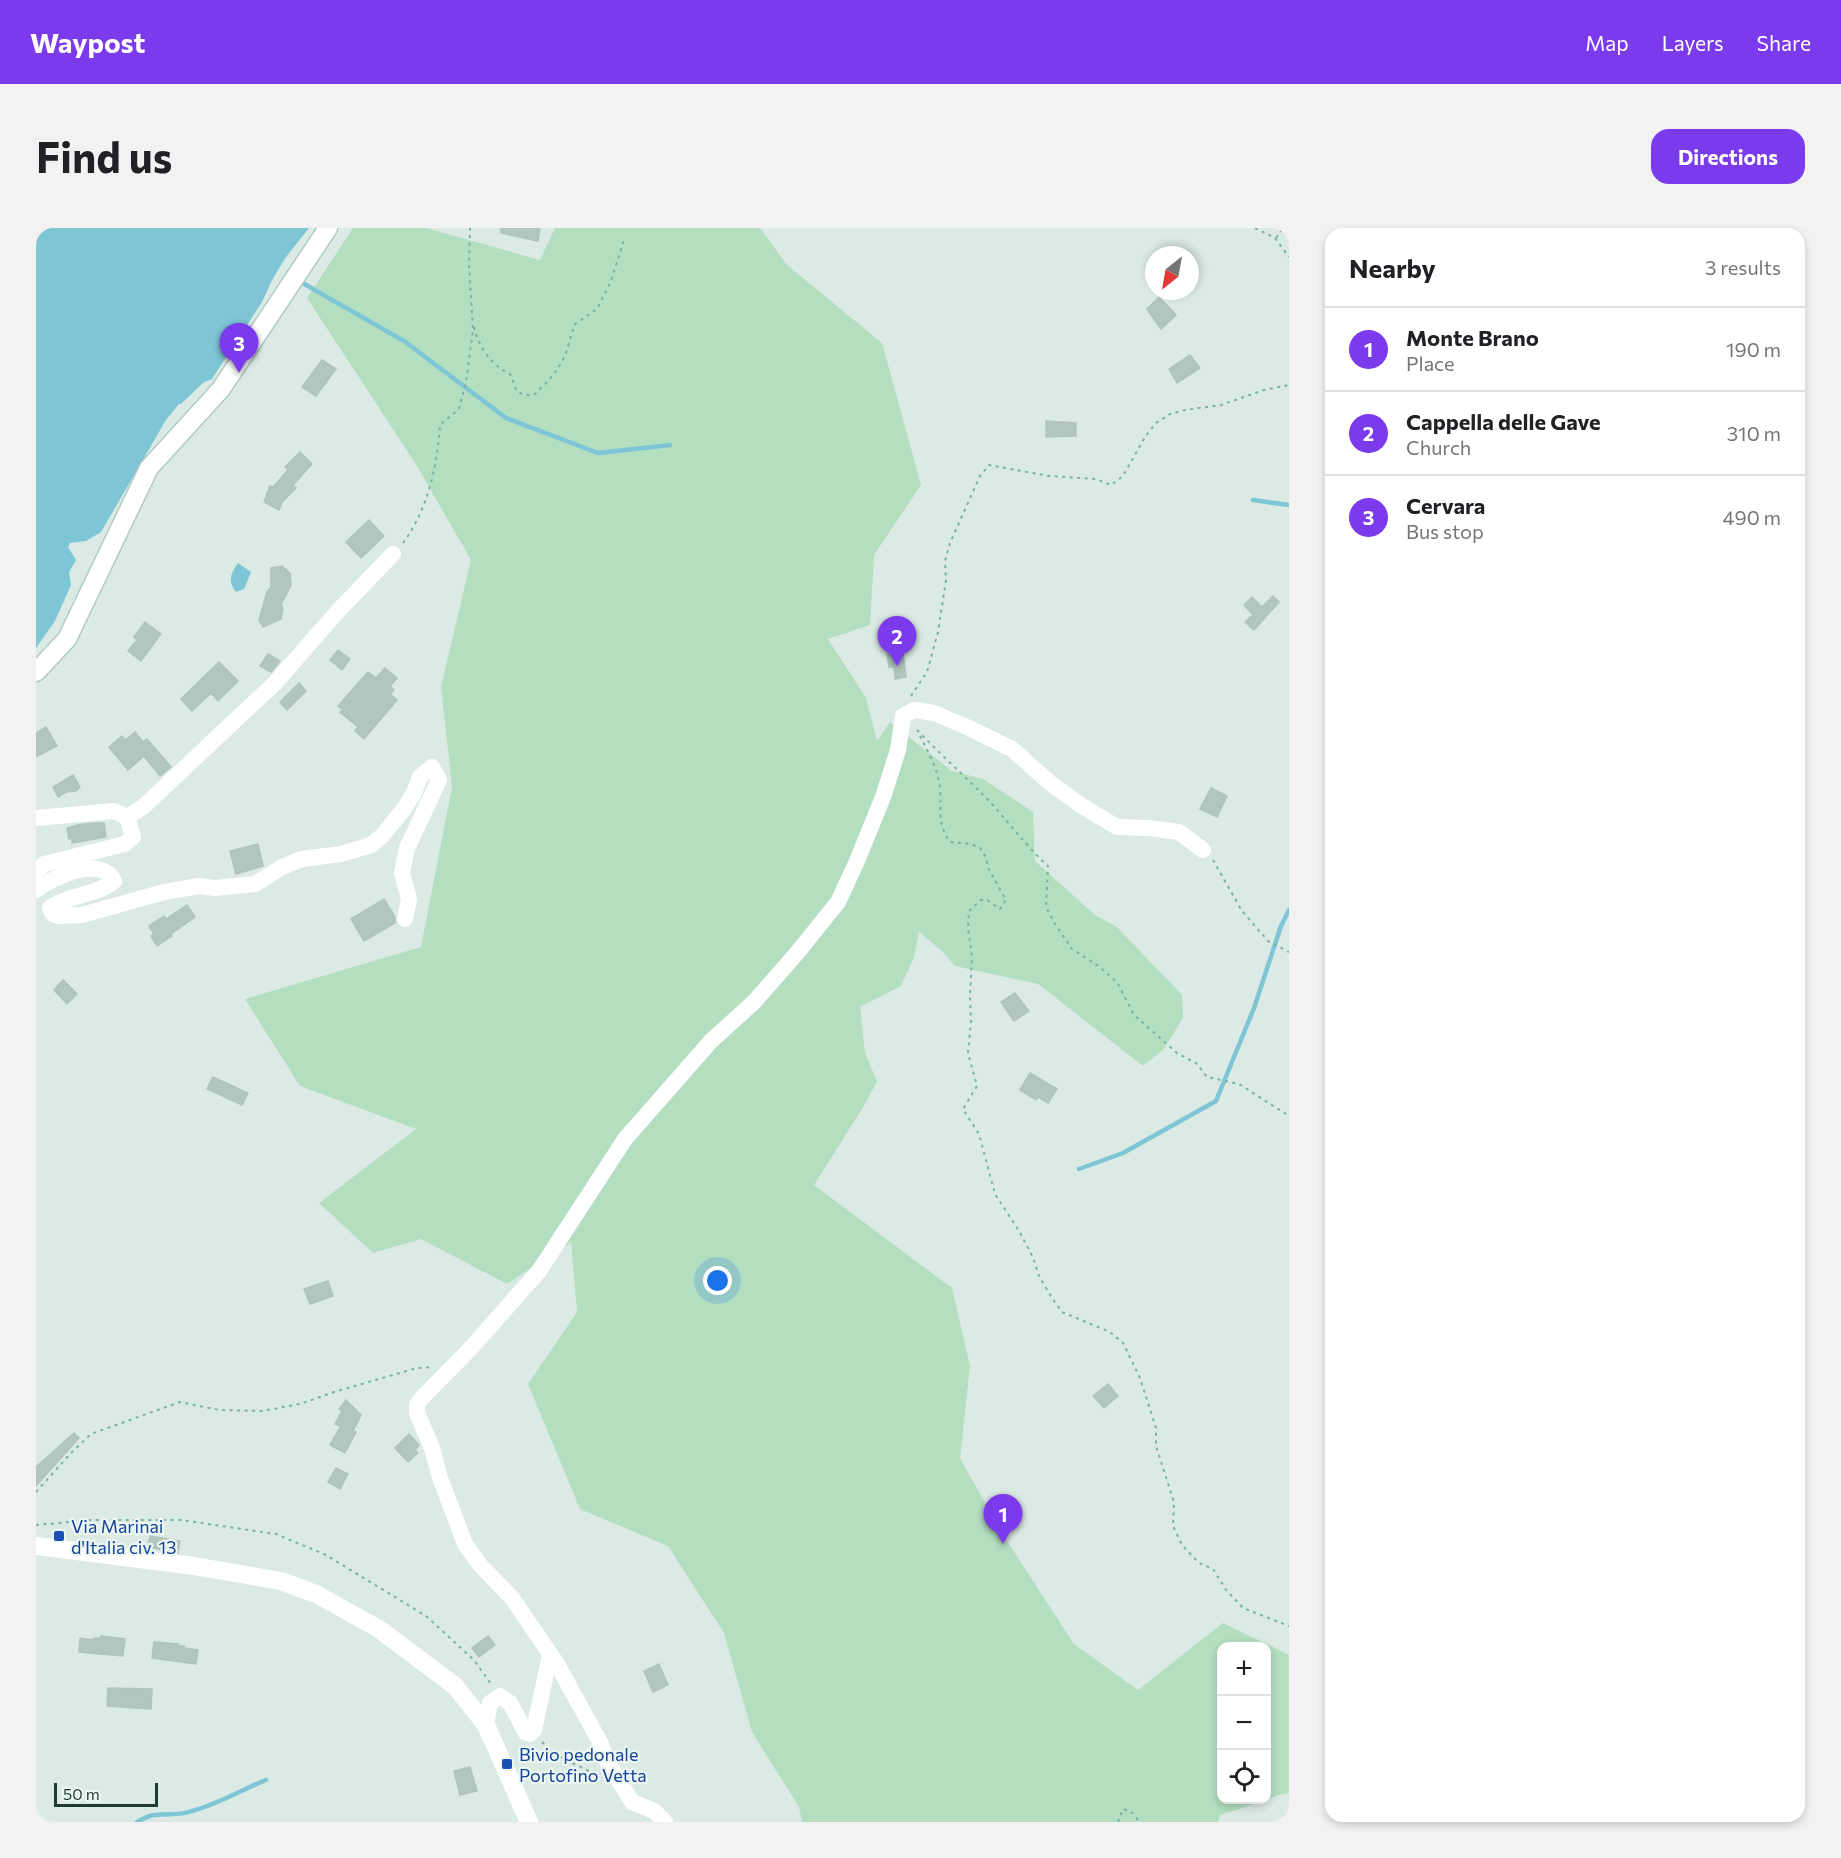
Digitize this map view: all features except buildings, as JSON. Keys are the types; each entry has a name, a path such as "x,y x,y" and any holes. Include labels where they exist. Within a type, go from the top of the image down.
{"street":[{"path":"36,672 67,639 149,468 220,389 328,228"},
{"path":"127,816 143,807 258,700 393,554"},
{"path":"665,1822 654,1811 632,1802 607,1761 602,1744 557,1664 512,1598 480,1565 465,1544 440,1478 432,1448 417,1413 420,1400 495,1322 539,1272 626,1139 711,1041 754,1002 837,902 857,861 883,797 898,750 903,716 914,710 934,713 967,727 1012,749 1050,783 1117,827 1179,832 1203,850"},
{"path":"36,890 70,871 103,870 111,875 114,881 108,887 69,898 50,908 52,913 58,916 82,915 164,892 199,886 215,888 255,884 282,867 302,859 341,854 370,845 382,836 403,810 414,793 420,777 432,767 439,780 405,854 402,873 409,899 405,919"},
{"path":"36,818 114,811 127,816"},
{"path":"36,872 44,864 125,844 133,837 127,816"},
{"path":"36,1546 281,1581 316,1594 379,1629 455,1686 486,1725 529,1822"},
{"path":"486,1725 490,1703 500,1696 510,1703 526,1733 530,1734 534,1730 550,1655"}],"path":[{"path":"393,554 410,533 428,496 438,453 440,425 459,409 466,382 473,330 469,265 470,228"},
{"path":"1255,228 1275,238 1289,257"},
{"path":"1275,238 1283,228"},
{"path":"473,318 476,335 486,354 510,374 512,384 517,391 524,395 534,395 548,382 559,366 568,349 575,324 597,309 611,281 624,240"},
{"path":"903,716 907,701 927,672 938,632 946,580 945,561 950,543 980,476 989,465 1049,476 1096,479 1111,485 1123,476 1145,437 1156,423 1170,414 1221,405 1264,390 1289,385"},
{"path":"1289,1116 1239,1084 1207,1077 1196,1063 1177,1053 1134,1015 1117,982 1097,965 1072,949 1055,924 1046,907 1048,866 960,771 919,733 934,765 940,788 939,815 946,836 950,842 971,844 980,848 1006,900 1000,909 987,900 981,900 969,912 968,928 972,957 968,1053 977,1086 963,1108 979,1134 994,1194 1019,1231 1033,1257 1039,1276 1062,1312 1110,1332 1123,1343 1140,1378 1156,1428 1156,1446 1174,1502 1173,1526 1182,1545 1199,1563 1213,1569 1226,1590 1243,1608 1289,1626"},
{"path":"1203,850 1210,855 1242,910 1268,941 1289,952"},
{"path":"36,1492 91,1434 180,1402 219,1410 262,1411 300,1404 417,1368 452,1365"},
{"path":"36,1525 92,1520 181,1520 276,1533 326,1555 426,1616 474,1660 500,1696"},
{"path":"526,1733 539,1739 567,1762 582,1766 601,1777"},
{"path":"1118,1822 1123,1809 1131,1811 1137,1817 1138,1822"}],"green space":[{"path":"353,228 426,228 540,260 555,228 760,228 787,265 882,343 921,485 874,555 870,625 828,639 866,698 877,741 890,722 952,771 983,779 1033,812 1035,861 1095,915 1117,927 1182,995 1183,1018 1163,1050 1143,1066 1038,984 955,966 942,951 919,932 914,957 901,986 860,1007 865,1052 877,1082 814,1185 952,1288 970,1366 960,1458 1003,1535 1074,1644 1138,1690 1223,1623 1262,1642 1217,1642 1217,1804 1254,1804 1220,1815 1218,1822 802,1822 799,1807 752,1732 724,1633 668,1546 580,1509 528,1384 577,1312 571,1242 507,1284 421,1239 373,1253 319,1203 416,1129 300,1086 245,999 421,947 452,787 441,687 471,560 417,466 307,298"},
{"path":"1271,1646 1289,1655 1289,1792 1271,1798"}],"water":[{"path":"36,228 309,228 286,257 262,302 212,379 204,382 179,404 166,420 101,532 86,541 70,543 68,547 76,560 69,572 71,585 55,621 36,648"},
{"path":"238,563 251,572 244,589 236,592 231,577"}],"waterway":[{"path":"299,281 404,341 506,418 598,453 670,445"},
{"path":"1253,500 1289,505"},
{"path":"1079,1169 1123,1153 1216,1101 1254,1008 1281,926 1289,910"},
{"path":"137,1822 153,1815 182,1813 202,1808 266,1780"}],"place":[{"name":"Cervara","path":"239,373"},
{"name":"Cappella delle Gave","path":"897,666"},
{"name":"Via Marinai d'Italia civ. 13","path":"59,1536"},
{"name":"Monte Brano","path":"1003,1544"},
{"name":"Bivio pedonale Portofino Vetta","path":"507,1764"}]}
